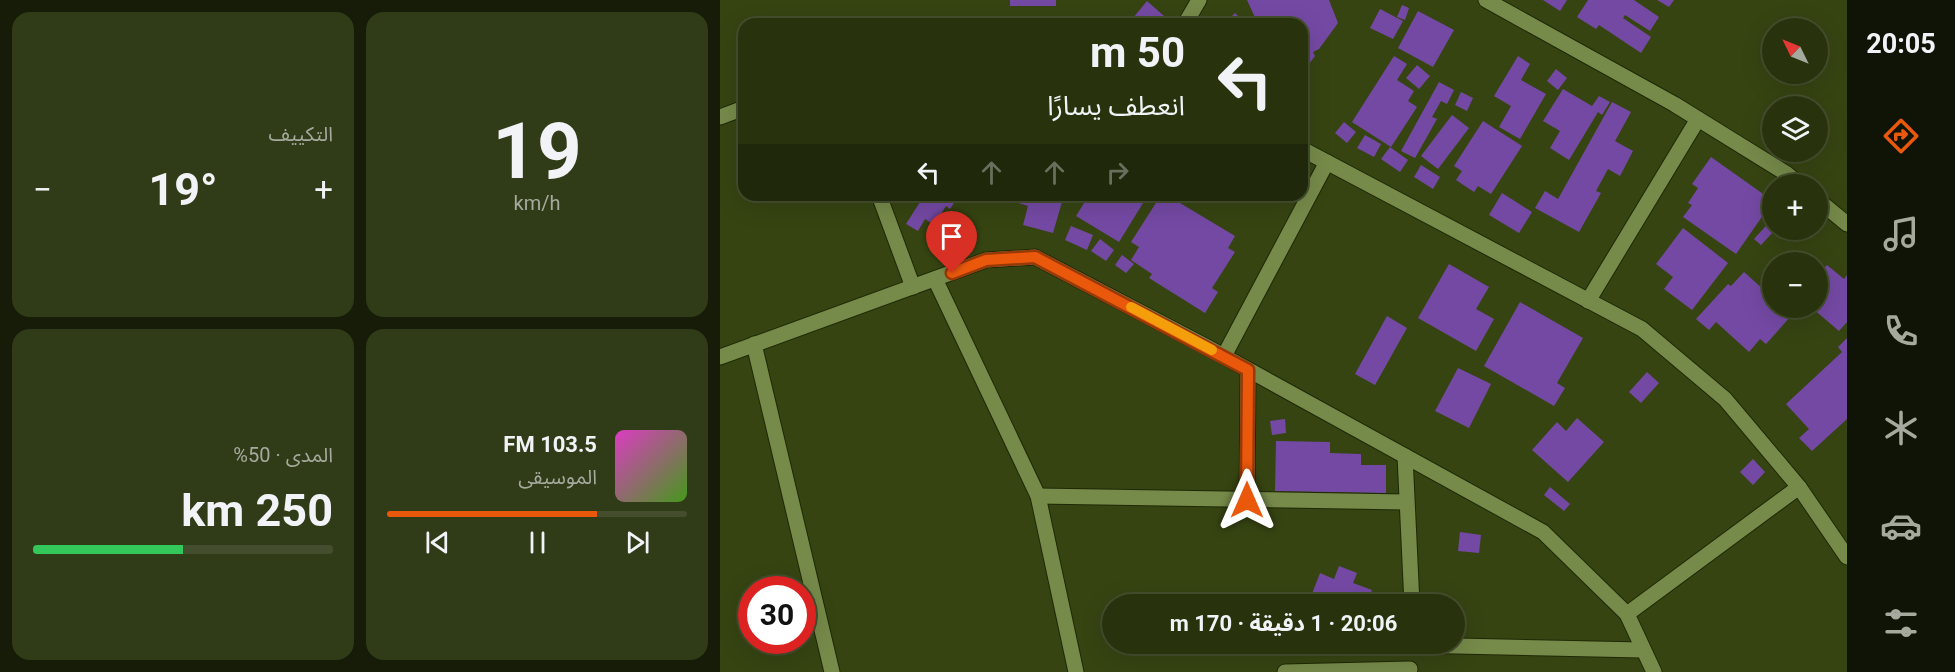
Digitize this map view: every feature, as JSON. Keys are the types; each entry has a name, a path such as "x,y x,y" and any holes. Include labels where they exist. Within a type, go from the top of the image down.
{"street":[{"path":"1188,18 1199,0"},
{"path":"1486,0 1698,119 1787,174"},
{"path":"720,117 738,110"},
{"path":"1588,301 1698,119"},
{"path":"1308,152 1642,329 1725,399 1799,487 1847,557"},
{"path":"1308,198 1327,162"},
{"path":"881,201 913,287"},
{"path":"1224,356 1306,201"},
{"path":"1828,208 1847,224"},
{"path":"720,357 986,260 1035,257 1224,356 1543,532 1627,614 1654,672"},
{"path":"935,279 1038,496 1076,672"},
{"path":"754,344 832,672"},
{"path":"1247,500 1248,370"},
{"path":"1405,456 1411,594"},
{"path":"1627,614 1799,487"},
{"path":"1038,496 1406,502"},
{"path":"1465,645 1642,650"},
{"path":"1286,672 1410,671 1410,654"}],"building":[{"path":"1010,0 1056,0 1056,6 1010,6"},
{"path":"1247,0 1329,0 1338,23 1319,49 1313,52 1315,56 1309,64 1308,18 1255,18"},
{"path":"1543,0 1567,0 1560,11"},
{"path":"1588,0 1634,0 1659,17 1650,31 1625,15 1623,18 1651,37 1641,53 1599,25 1596,29 1577,17"},
{"path":"1657,0 1674,0 1669,7"},
{"path":"1147,1 1164,16 1162,18 1133,18"},
{"path":"1402,5 1409,8 1405,20 1397,17"},
{"path":"1380,9 1403,21 1393,39 1370,28"},
{"path":"1418,11 1454,30 1433,67 1398,48"},
{"path":"1235,13 1240,18 1230,18"},
{"path":"1394,56 1407,64 1397,80 1414,91 1408,101 1417,107 1391,147 1352,122"},
{"path":"1518,56 1530,64 1521,80 1546,94 1520,139 1499,127 1511,106 1494,96"},
{"path":"1417,65 1430,76 1419,89 1406,78"},
{"path":"1556,69 1567,78 1558,90 1547,81"},
{"path":"1439,82 1454,90 1447,104 1441,101 1432,117 1437,119 1415,158 1401,151"},
{"path":"1563,89 1592,106 1599,96 1610,102 1602,115 1598,112 1569,160 1550,148 1560,131 1543,121"},
{"path":"1461,92 1473,98 1467,111 1455,105"},
{"path":"1612,102 1631,112 1615,141 1633,151 1620,176 1608,169 1596,191 1601,193 1579,232 1535,208 1545,191 1558,199"},
{"path":"1452,115 1469,128 1438,169 1421,156"},
{"path":"1483,121 1522,146 1491,194 1478,186 1474,192 1456,180 1462,171 1454,166"},
{"path":"1344,122 1356,132 1347,143 1335,133"},
{"path":"1365,135 1381,144 1374,157 1357,148"},
{"path":"1390,147 1408,160 1400,172 1381,159"},
{"path":"1711,157 1762,193 1762,217 1736,254 1683,217 1692,205 1688,203 1698,188 1692,184"},
{"path":"1421,165 1440,177 1433,189 1414,177"},
{"path":"1502,193 1532,212 1519,233 1489,215"},
{"path":"918,201 955,201 950,209 946,206 934,225 925,219 918,231 906,224 920,202"},
{"path":"1062,201 1053,233 1023,225 1028,206 1015,202"},
{"path":"1085,201 1144,201 1119,242 1076,216"},
{"path":"1157,201 1181,201 1180,203 1235,236 1228,248 1235,252 1212,288 1218,292 1205,313 1149,278 1152,274 1131,260 1139,247 1131,242"},
{"path":"1071,226 1093,235 1087,250 1065,240"},
{"path":"1683,228 1728,263 1692,310 1664,289 1673,277 1656,264"},
{"path":"1762,230 1762,240 1766,240 1761,245 1754,239"},
{"path":"1100,239 1114,250 1106,261 1091,251"},
{"path":"1122,255 1134,264 1126,273 1115,265"},
{"path":"1449,264 1489,287 1476,309 1494,319 1476,351 1418,318"},
{"path":"1828,266 1844,279 1847,275 1847,322 1839,331 1824,318 1828,318"},
{"path":"1744,272 1762,288 1762,318 1789,318 1766,344 1760,339 1749,352 1716,322 1709,330 1696,319 1728,284 1731,286"},
{"path":"1520,302 1583,338 1557,383 1565,388 1554,406 1484,366"},
{"path":"1387,316 1407,328 1375,385 1355,374"},
{"path":"1847,338 1847,419 1812,451 1799,438 1809,429 1786,404 1842,352 1838,347"},
{"path":"1458,368 1491,384 1469,428 1435,411"},
{"path":"1647,372 1659,383 1641,403 1629,392"},
{"path":"1577,418 1604,442 1568,482 1532,450 1557,422 1566,431"},
{"path":"1285,419 1286,433 1272,435 1270,421"},
{"path":"1276,441 1330,442 1330,453 1361,454 1361,465 1386,465 1386,493 1275,491"},
{"path":"1753,459 1765,472 1753,485 1740,472"},
{"path":"1550,487 1570,504 1564,511 1544,495"},
{"path":"1460,532 1481,535 1479,553 1458,551"},
{"path":"1339,566 1357,573 1353,583 1372,590 1370,594 1312,594 1320,573 1334,579"}],"slow traffic":[{"path":"1131,307 1212,350"}],"route":[{"path":"952,273 986,260 1035,257 1248,370 1247,500"}]}
